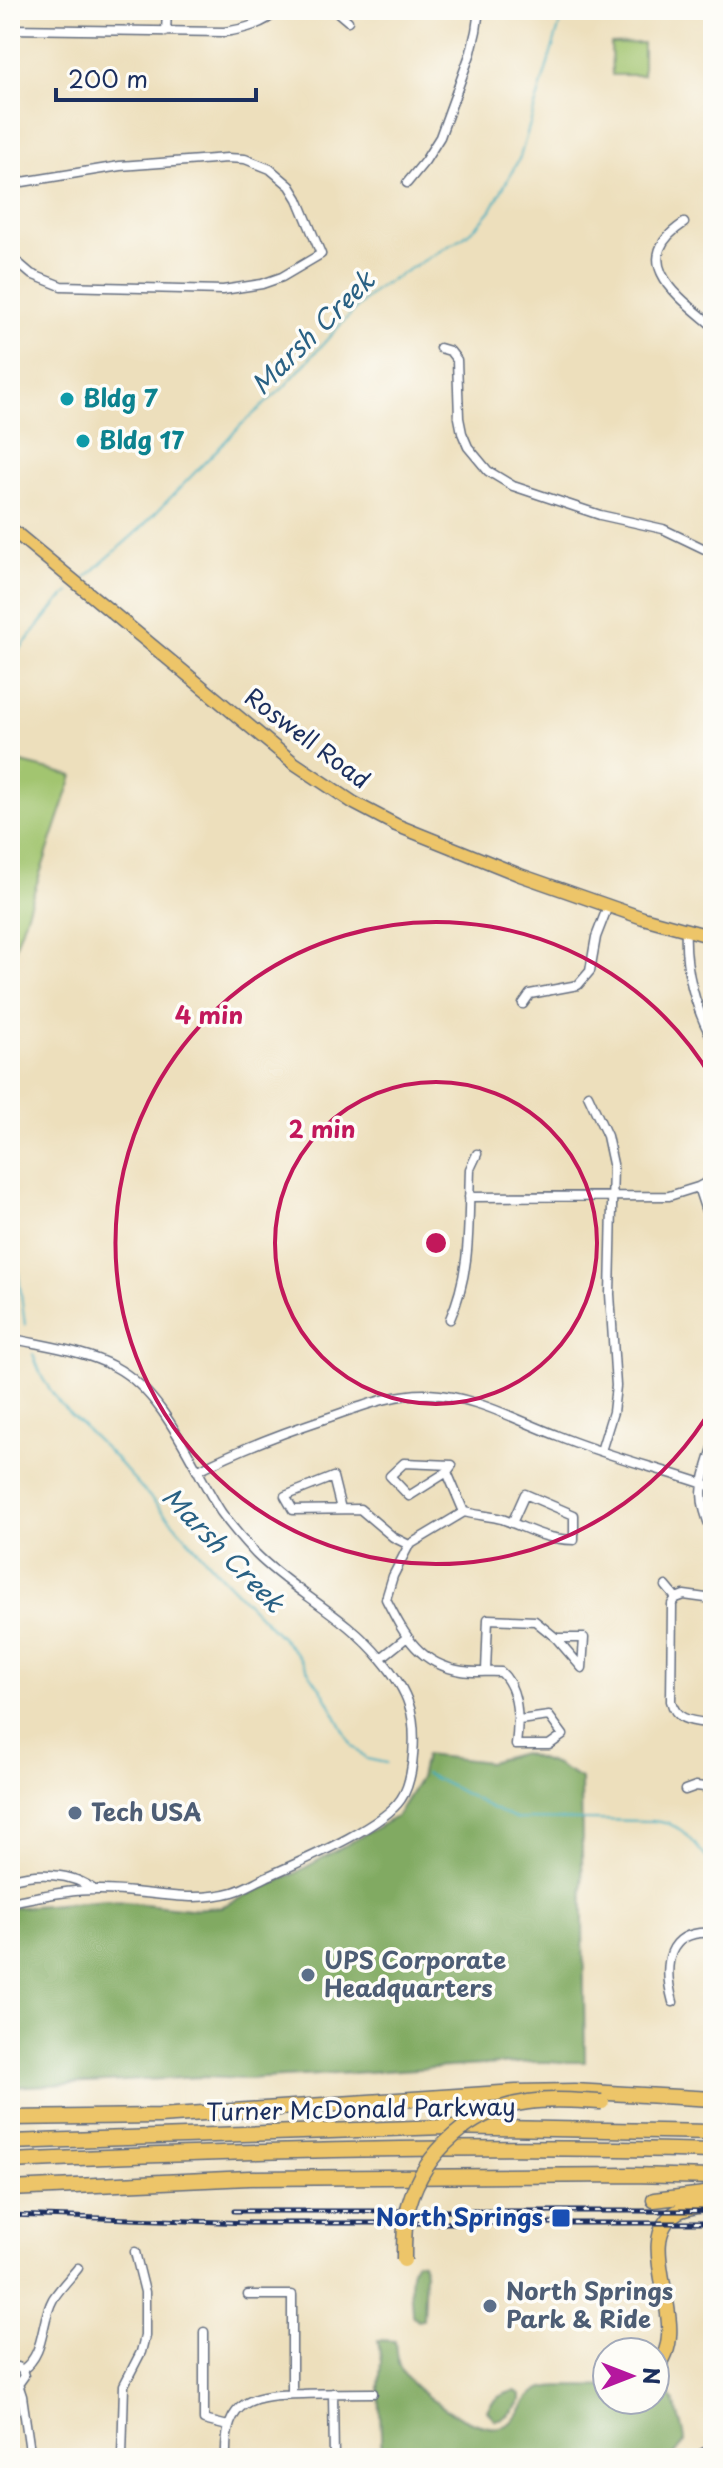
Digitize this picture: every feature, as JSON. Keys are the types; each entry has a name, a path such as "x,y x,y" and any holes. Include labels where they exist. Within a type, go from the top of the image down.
{"highway":[{"path":"10,2118 159,2116 516,2092 574,2091 713,2099"},
{"path":"404,2260 407,2215 422,2174 447,2142 477,2119 502,2107 543,2100 713,2108"},
{"name":"Turner McDonald Parkway","path":"10,2142 444,2127 713,2132"},
{"name":"Turner McDonald Parkway","path":"10,2161 436,2147 713,2151"},
{"path":"10,2189 249,2178 713,2177"},
{"path":"654,2200 713,2193"},
{"path":"669,2336 658,2252 660,2235 677,2212 713,2204"}],"main road":[{"name":"Roswell Road","path":"10,528 294,763 330,788 396,825 520,875 608,906 713,937"}],"street":[{"path":"166,32 167,10"},
{"path":"10,29 224,32 268,19 279,10"},
{"path":"335,10 348,21"},
{"path":"407,183 440,137 471,52 479,10"},
{"path":"10,184 120,166 227,158 258,163 290,186 321,254 282,277 241,288 73,288 46,282 10,256"},
{"path":"684,223 660,247 659,270 667,283 713,326"},
{"path":"440,348 450,351 457,360 462,433 473,454 488,471 500,480 528,491 600,515 663,529 713,553"},
{"path":"523,1004 530,994 578,985 590,971 596,937 608,906"},
{"path":"686,930 685,945 697,1004 713,1040"},
{"path":"588,1095 611,1149 613,1164 610,1294 616,1386 613,1412 601,1451"},
{"path":"450,1319 466,1273 470,1169 477,1154"},
{"path":"469,1197 669,1196 713,1179"},
{"path":"698,1187 713,1232"},
{"path":"10,1338 84,1355 118,1369 139,1384 154,1400 223,1514 255,1553 342,1621 381,1658 411,1708 414,1757 411,1782 390,1812 323,1852 232,1892 189,1897 94,1890 10,1902"},
{"path":"197,1471 259,1441 373,1402 411,1395 439,1395 478,1403 557,1436 713,1487"},
{"path":"713,1448 702,1483 702,1505 713,1534"},
{"path":"404,1463 452,1465 447,1472 409,1496 390,1476 404,1463"},
{"path":"447,1472 464,1512"},
{"path":"341,1509 333,1477 285,1496 293,1510 360,1509 393,1537 409,1545"},
{"path":"512,1523 525,1494 574,1515 574,1540 551,1539 500,1519 464,1512 409,1545 393,1576 386,1599 406,1638 421,1655 462,1671 501,1672 506,1676 519,1720 516,1745 549,1745 563,1735 549,1716 519,1720"},
{"path":"666,1586 676,1598"},
{"path":"713,1599 684,1595 672,1604 671,1701 673,1710 685,1720 713,1724"},
{"path":"486,1671 488,1619 535,1621 556,1638"},
{"path":"381,1658 406,1638"},
{"path":"664,1713 673,1710"},
{"path":"685,1790 696,1786 713,1788"},
{"path":"10,1880 33,1875 61,1876 85,1882 94,1890"},
{"path":"673,2002 669,1987 672,1949 689,1934 713,1933"},
{"path":"122,2458 124,2385 141,2352 145,2336 145,2292 135,2252"},
{"path":"22,2370 32,2364 37,2353 52,2300 78,2268"},
{"path":"248,2295 292,2295 292,2394"},
{"path":"204,2332 204,2420 228,2426"},
{"path":"10,2368 22,2370"},
{"path":"22,2370 23,2379 14,2383 22,2396 31,2458"},
{"path":"333,2393 334,2458"},
{"path":"226,2458 228,2426 237,2411 249,2400 270,2394 373,2393"},
{"path":"695,2458 713,2449"}],"green space":[{"path":"643,43 643,75 612,75 611,44"},
{"path":"10,760 73,776 10,963"},
{"path":"522,1753 556,1765 581,1779 585,2062 10,2087 10,1908 107,1900 190,1909 221,1907 288,1877 396,1817 420,1778 425,1755 489,1762"},
{"path":"416,2261 422,2262 425,2271 423,2319 417,2320 412,2315 410,2287"},
{"path":"378,2340 395,2341 400,2367 419,2390 461,2417 489,2427 500,2427 513,2421 533,2394 546,2388 591,2386 591,2416 671,2416 671,2397 685,2442 671,2458 382,2458"},
{"path":"515,2391 521,2394 521,2401 506,2417 494,2419 487,2410 492,2402"}],"waterway":[{"name":"Marsh Creek","path":"86,577 141,528 242,424 283,388 376,289 462,238 491,210 520,157 564,10"},
{"path":"10,661 70,592"},
{"name":"Marsh Creek","path":"10,1208 25,1325"},
{"name":"Marsh Creek","path":"33,1355 43,1379 60,1404 112,1455 221,1576 295,1652 325,1695 352,1746 367,1759 386,1763"},
{"name":"Marsh Creek","path":"425,1774 516,1819 664,1823 681,1830 713,1865"}],"railway":[{"path":"234,2211 713,2211"},
{"path":"10,2215 250,2223 713,2223"}],"place":[{"name":"Bldg 7","path":"67,399"},
{"name":"Bldg 17","path":"83,441"},
{"name":"Tech USA","path":"75,1813"},
{"name":"UPS Corporate Headquarters","path":"308,1975"},
{"name":"North Springs","path":"561,2218"},
{"name":"North Springs Park & Ride","path":"490,2306"}]}
